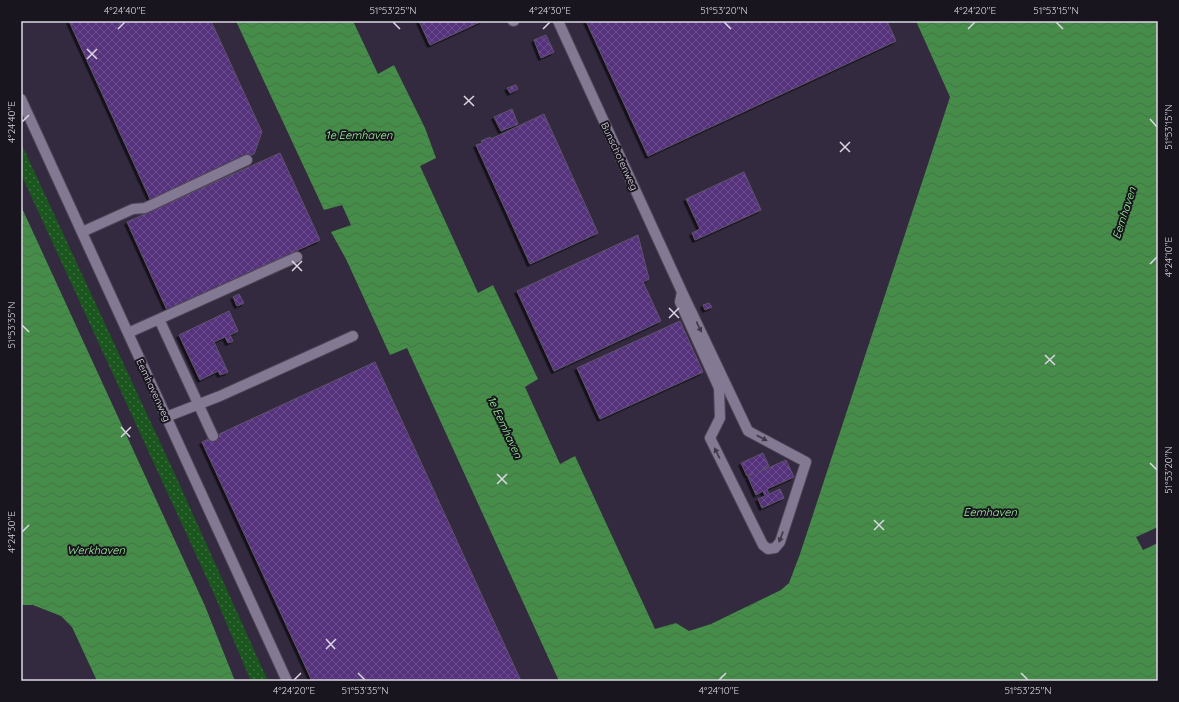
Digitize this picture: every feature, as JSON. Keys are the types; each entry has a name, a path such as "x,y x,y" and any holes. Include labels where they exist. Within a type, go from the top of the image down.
{"street":[{"name":"Bunschotenweg","path":"558,21 682,292 748,431 806,462 780,542 775,548 768,549 763,545 710,438 720,418 719,388 680,302 682,292"},
{"name":"Eemhavenweg","path":"21,99 287,681"},
{"path":"82,232 133,209 146,208 247,160"},
{"path":"128,333 297,257"},
{"path":"159,319 213,436"},
{"path":"166,417 353,336"}],"shaded area":[{"path":"21,143 178,481 268,681 251,681 250,679 214,594 21,174"}],"water":[{"name":"Eemhaven","path":"236,21 353,21 378,74 394,65 425,128 436,158 420,166 478,293 493,285 538,379 525,387 560,464 575,456 655,629 676,623 689,631 711,624 781,590 789,583 800,554 950,97 916,21 1158,21 1158,681 559,681 407,348 390,355 346,259 331,232 351,225 342,205 324,210"},
{"name":"Werkhaven","path":"21,206 205,606 235,681 97,681 72,627 61,616 33,605 21,605"}],"pier":[{"path":"1158,527 1158,543 1143,550 1136,537"}],"building":[{"path":"69,21 211,21 262,132 254,154 151,201"},
{"path":"419,21 482,21 430,45"},
{"path":"586,21 887,21 896,41 648,156"},
{"path":"546,35 554,52 541,58 534,40"},
{"path":"516,85 518,89 510,93 507,88"},
{"path":"512,109 518,124 501,131 494,117"},
{"path":"544,114 598,233 530,264 476,145 482,143 481,141 490,137 491,139"},
{"path":"280,153 320,240 167,310 127,222"},
{"path":"744,172 761,210 695,240 692,233 700,229 686,199"},
{"path":"638,235 649,279 643,282 661,321 554,371 517,291"},
{"path":"239,294 244,303 237,306 233,297"},
{"path":"709,303 712,307 705,310 703,305"},
{"path":"229,311 238,331 230,335 233,341 228,343 225,337 214,342 228,372 220,375 218,371 200,380 179,335"},
{"path":"680,321 703,372 600,419 577,368"},
{"path":"375,362 521,681 312,681 202,442"},
{"path":"763,453 769,466 759,472 786,460 794,477 767,489 769,494 780,489 784,498 762,508 758,499 765,496 763,491 756,495 748,477 754,473 747,476 741,463"}],"water label":[{"name":"1e Eemhaven","path":"359,135"},
{"name":"1e Eemhaven","path":"505,427"}]}
